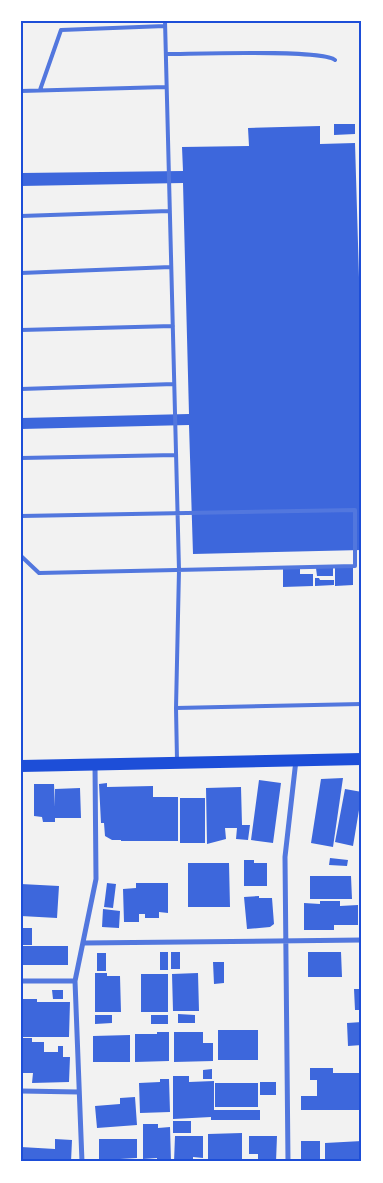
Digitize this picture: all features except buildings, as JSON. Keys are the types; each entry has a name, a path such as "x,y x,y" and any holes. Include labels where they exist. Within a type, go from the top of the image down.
{"main road":[{"path":"21,766 362,759"}],"street":[{"path":"288,1162 285,857 296,760"},
{"path":"82,1162 75,981 96,879 95,764"},
{"path":"84,943 362,940"},
{"path":"21,981 75,981"},
{"path":"21,1091 79,1092"}],"lane":[{"path":"40,90 61,30 165,24 179,570 176,708 177,763"},
{"path":"166,54 304,54 331,56 336,60"},
{"path":"21,91 166,87"},
{"path":"21,216 169,211"},
{"path":"21,272 171,268"},
{"path":"21,330 172,326"},
{"path":"21,389 174,384"},
{"path":"21,458 176,455"},
{"path":"21,516 355,510 355,566 39,573 21,556"},
{"path":"176,708 362,704"}]}
